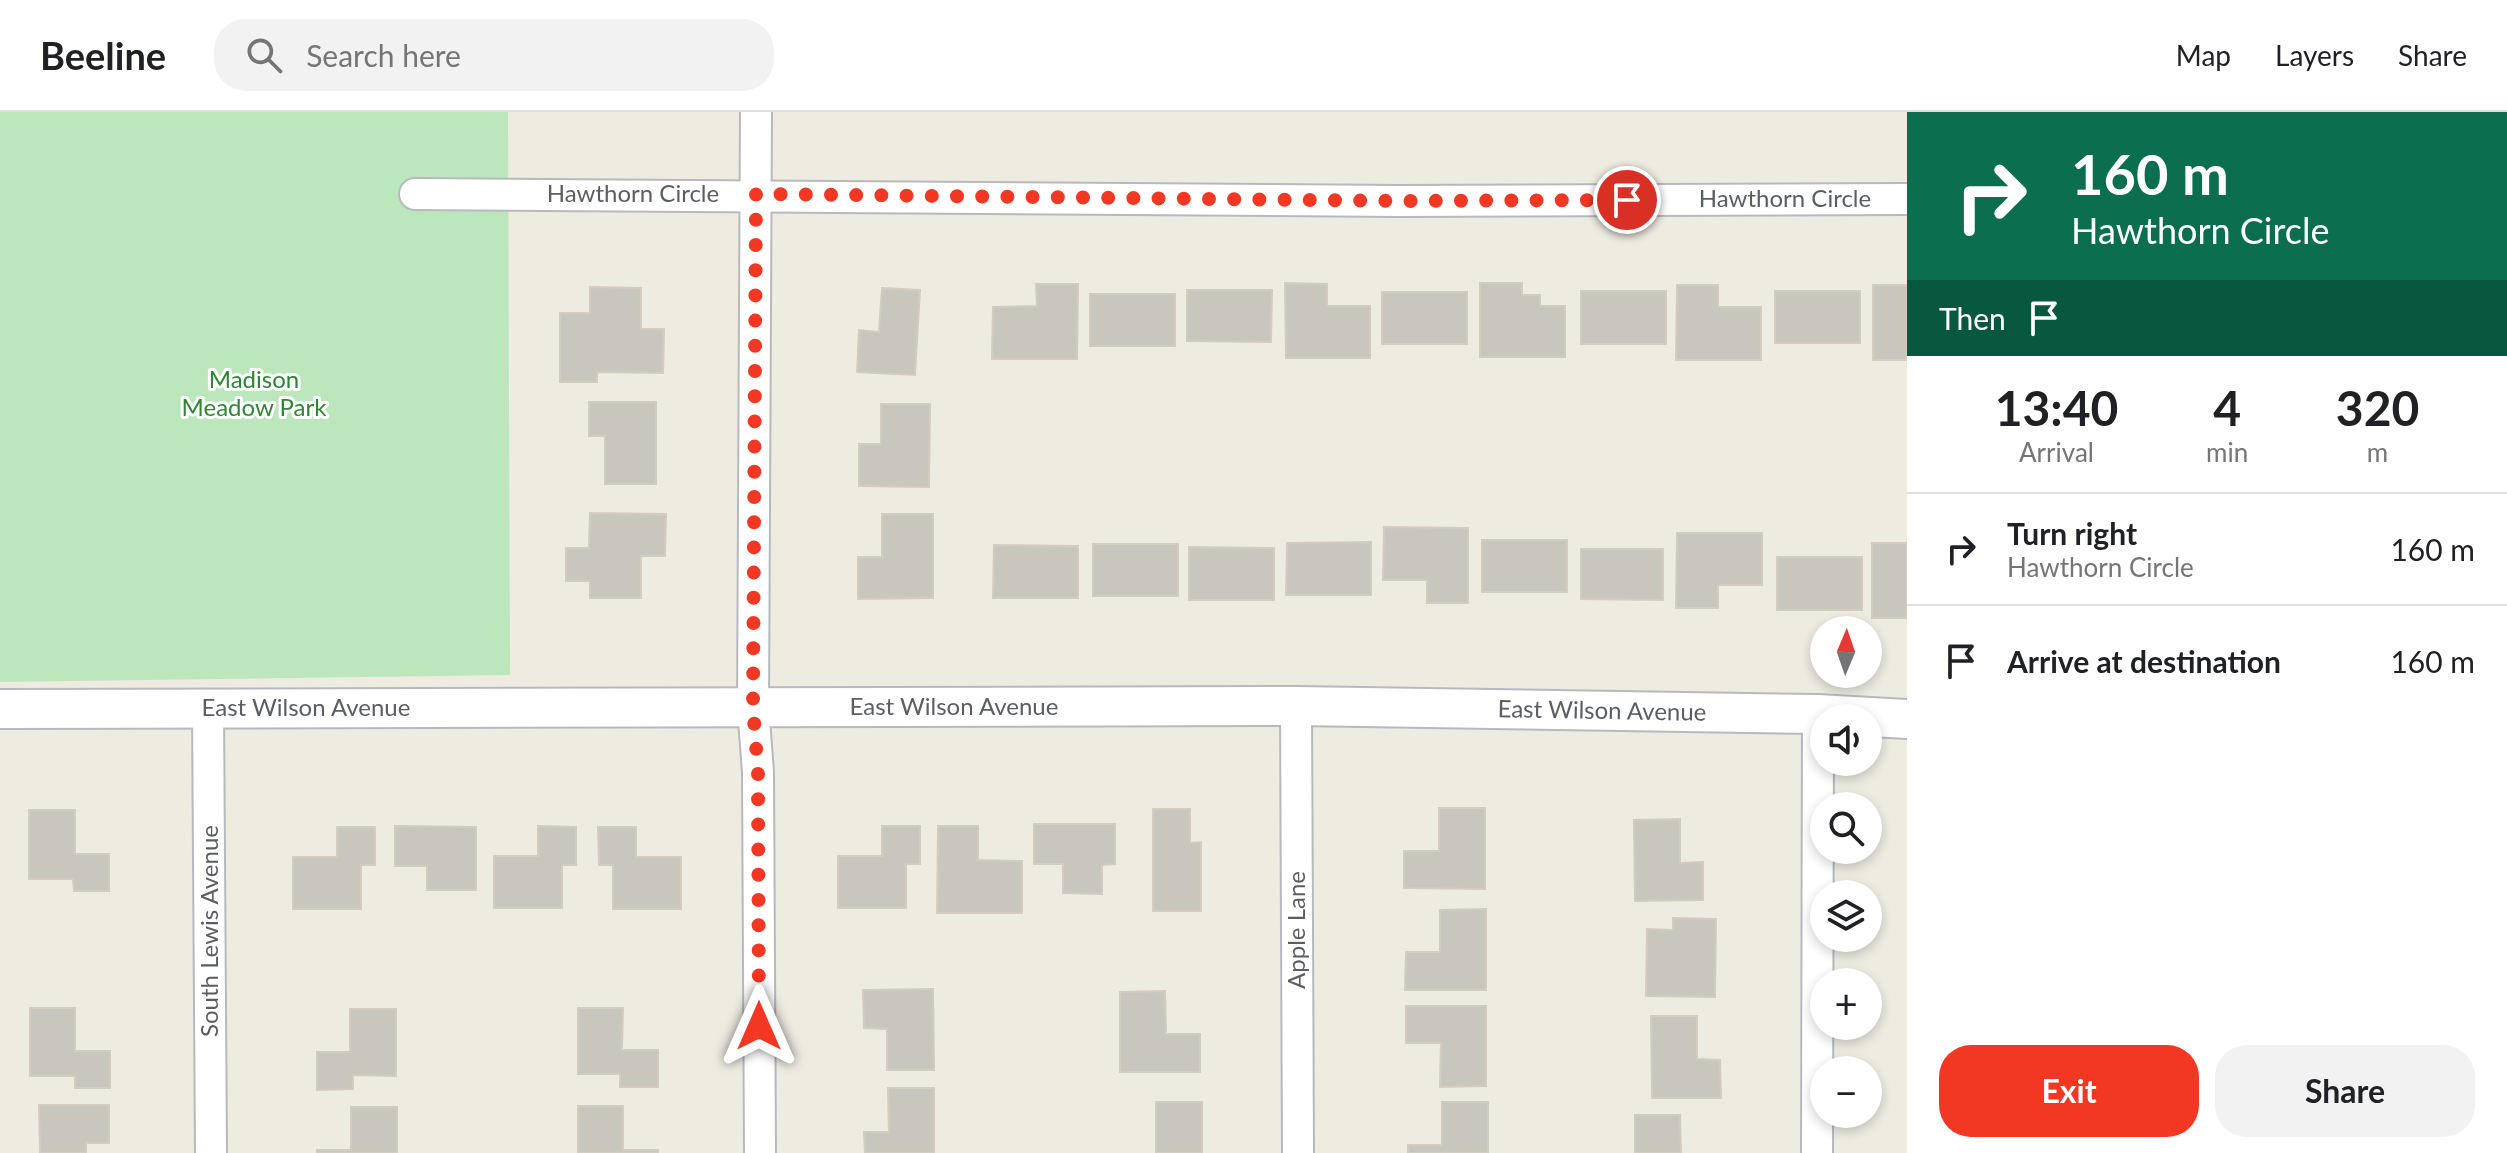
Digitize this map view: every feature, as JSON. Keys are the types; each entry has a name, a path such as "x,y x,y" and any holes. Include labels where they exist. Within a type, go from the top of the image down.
{"street":[{"path":"756,112 753,707 758,772 760,1153"},
{"name":"Hawthorn Circle","path":"415,194 756,194 1399,201 1907,199"},
{"name":"East Wilson Avenue","path":"0,709 1296,706 1810,714"},
{"name":"Apple Lane","path":"1296,706 1298,1153"},
{"name":"South Lewis Avenue","path":"208,709 211,1153"},
{"name":"East Wilson Avenue","path":"1882,718 1907,719"},
{"path":"1817,1153 1818,776"}],"green space":[{"name":"Madison Meadow Park","path":"0,112 508,112 510,675 0,682"}],"building":[{"path":"1285,283 1327,284 1327,306 1370,306 1370,358 1286,358"},
{"path":"1480,283 1522,283 1522,295 1540,295 1540,306 1565,306 1565,357 1480,357"},
{"path":"1036,284 1078,284 1077,359 992,359 993,307 1037,306"},
{"path":"1677,285 1718,285 1718,307 1761,307 1761,360 1676,360"},
{"path":"1873,285 1907,285 1907,360 1873,360"},
{"path":"590,287 641,288 641,329 664,329 663,373 597,372 597,382 560,382 560,313 590,313"},
{"path":"882,288 920,290 915,375 857,372 859,330 879,332"},
{"path":"1187,290 1272,290 1271,342 1187,341"},
{"path":"1581,291 1666,291 1666,344 1581,344"},
{"path":"1775,291 1860,291 1860,343 1775,343"},
{"path":"1382,292 1467,292 1467,344 1382,344"},
{"path":"1090,294 1175,294 1175,346 1090,346"},
{"path":"589,402 656,402 656,484 605,484 605,436 589,436"},
{"path":"881,404 930,404 929,487 859,486 859,444 881,444"},
{"path":"590,513 666,514 665,556 641,556 641,598 590,598 590,581 566,581 566,548 589,548"},
{"path":"882,514 933,514 933,598 858,599 858,557 882,557"},
{"path":"1384,527 1468,528 1468,603 1427,603 1427,580 1383,580"},
{"path":"1677,533 1762,533 1762,585 1718,585 1718,608 1676,608"},
{"path":"1482,540 1567,540 1567,592 1482,592"},
{"path":"1371,542 1371,595 1286,595 1287,543"},
{"path":"1872,543 1907,543 1907,618 1872,616"},
{"path":"1093,544 1178,544 1178,596 1093,596"},
{"path":"994,545 1078,546 1078,598 993,598"},
{"path":"1189,547 1274,548 1274,600 1189,600"},
{"path":"1581,549 1663,549 1663,600 1581,599"},
{"path":"1777,557 1862,557 1862,610 1777,610"},
{"path":"1439,808 1485,808 1485,889 1404,888 1404,851 1439,851"},
{"path":"1153,809 1190,809 1190,843 1201,842 1201,911 1153,911"},
{"path":"29,810 75,810 75,854 109,854 109,891 74,891 73,879 29,879"},
{"path":"1680,819 1680,863 1703,862 1703,900 1635,901 1634,820"},
{"path":"1034,824 1115,824 1115,864 1102,865 1102,894 1063,893 1063,864 1034,864"},
{"path":"395,826 476,827 476,890 427,890 427,866 395,866"},
{"path":"538,826 576,827 576,865 562,865 562,908 494,908 494,856 538,856"},
{"path":"882,826 920,826 920,864 906,864 906,908 838,908 838,856 882,856"},
{"path":"938,826 978,826 978,860 1022,861 1022,913 937,913"},
{"path":"337,827 375,827 375,865 361,865 361,909 293,909 293,857 337,857"},
{"path":"598,827 636,827 636,857 681,857 681,909 613,909 613,865 599,865"},
{"path":"1486,909 1486,990 1405,990 1406,952 1440,952 1440,910"},
{"path":"1673,918 1716,919 1715,997 1646,996 1647,929 1673,930"},
{"path":"933,989 934,1070 887,1070 887,1029 864,1028 863,990"},
{"path":"1165,991 1166,1034 1200,1034 1200,1072 1120,1072 1120,992"},
{"path":"1406,1006 1486,1006 1486,1086 1440,1087 1441,1043 1406,1043"},
{"path":"30,1008 75,1008 75,1051 110,1051 110,1088 75,1088 75,1076 30,1076"},
{"path":"578,1008 623,1008 622,1050 658,1050 658,1087 620,1087 620,1074 578,1074"},
{"path":"350,1009 396,1009 396,1076 353,1075 353,1089 317,1090 317,1052 350,1052"},
{"path":"1651,1016 1697,1016 1697,1059 1720,1060 1721,1098 1652,1098"},
{"path":"888,1088 934,1088 934,1153 865,1153 864,1132 889,1132"},
{"path":"1156,1102 1202,1102 1202,1153 1156,1153"},
{"path":"1442,1102 1488,1102 1488,1153 1408,1153 1408,1145 1442,1145"},
{"path":"39,1105 109,1105 109,1143 86,1143 86,1153 40,1153"},
{"path":"578,1106 623,1106 623,1150 658,1150 658,1153 578,1153"},
{"path":"351,1107 397,1107 397,1153 317,1153 317,1150 351,1150"},
{"path":"1635,1115 1680,1115 1681,1153 1635,1153"}],"route":[{"path":"759,1026 758,772 753,707 756,194 1399,201 1627,200"}]}
